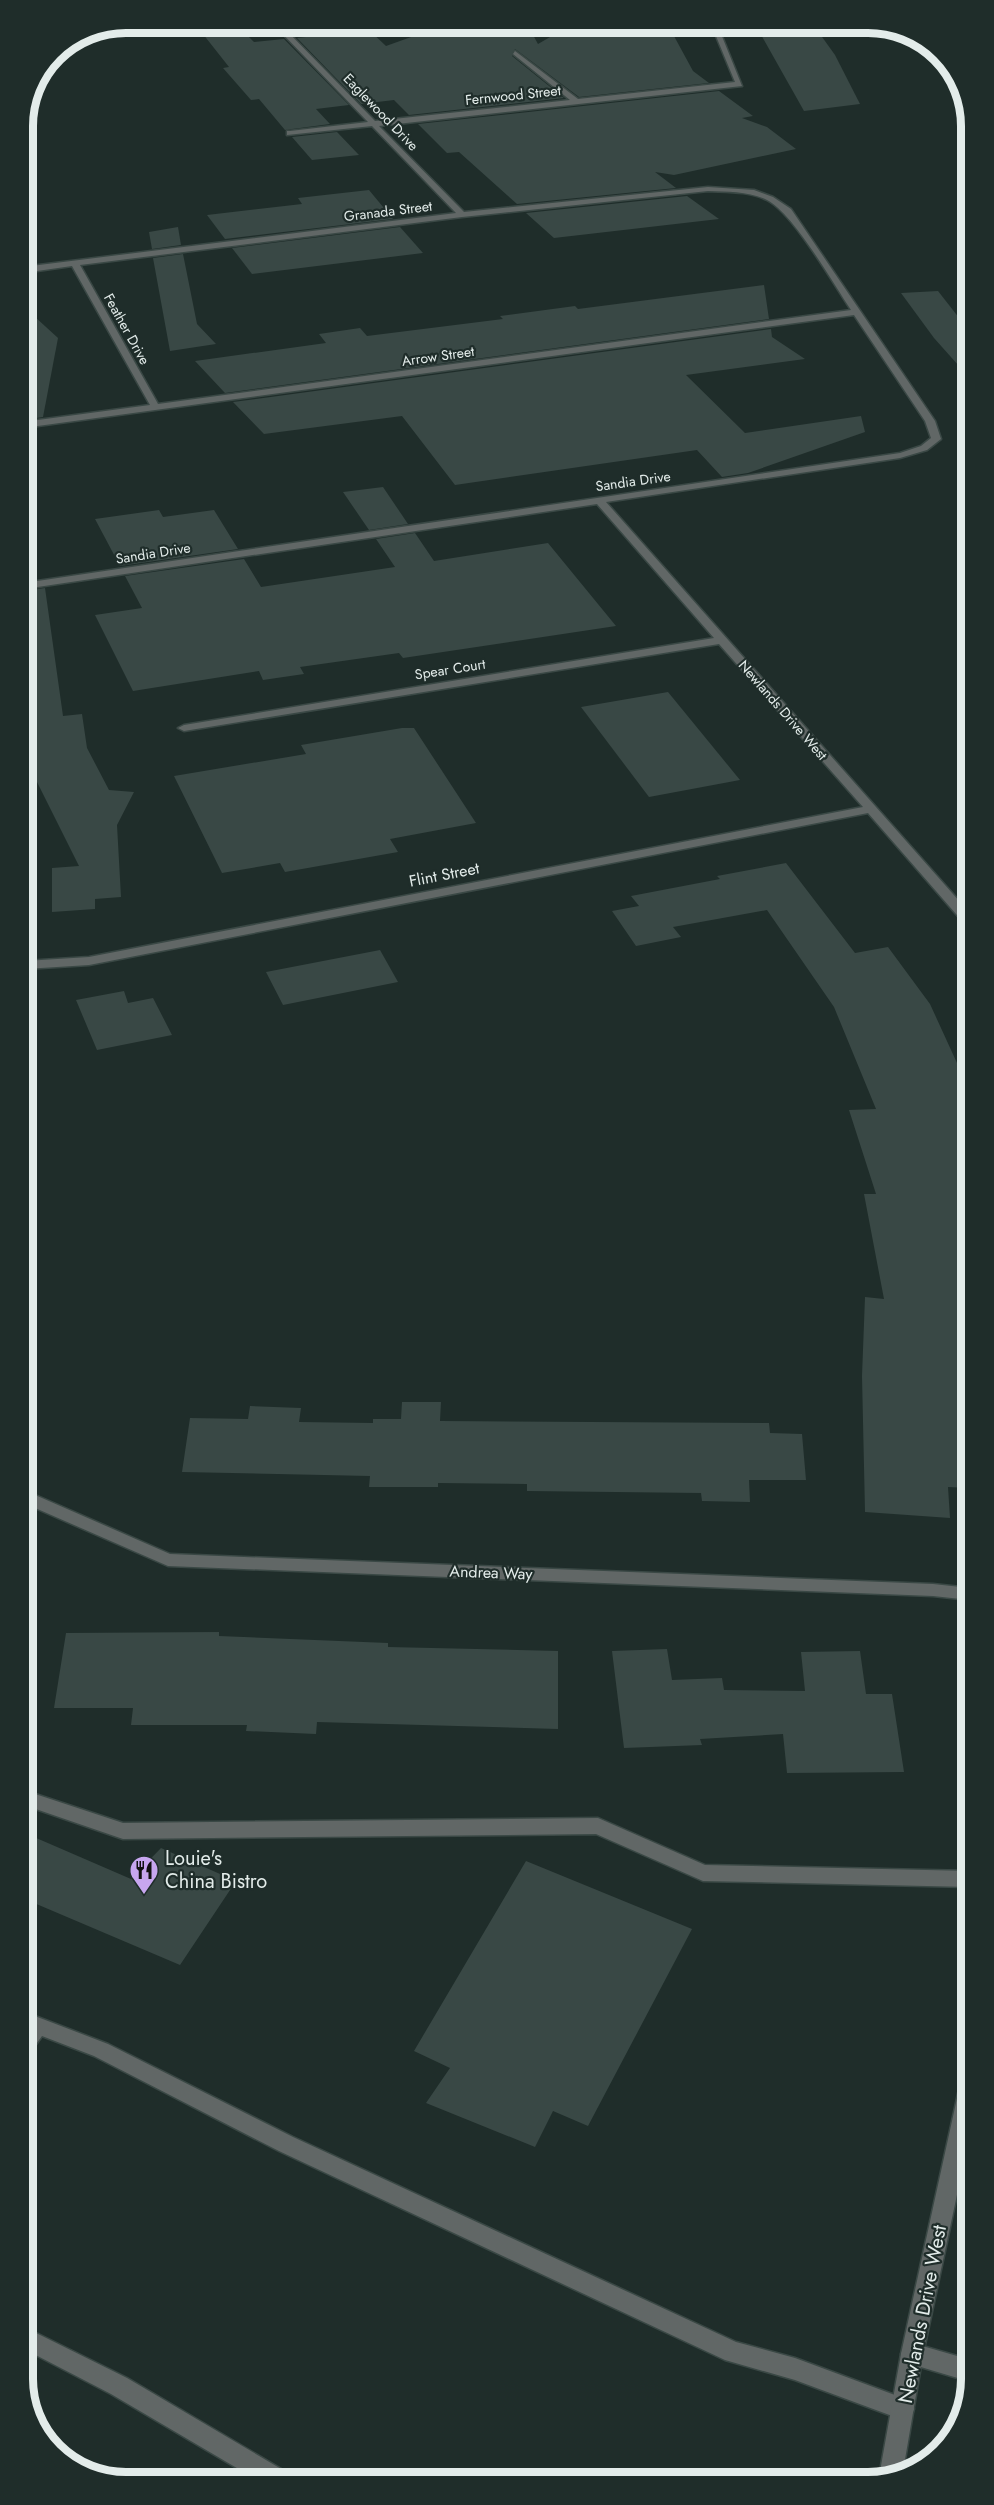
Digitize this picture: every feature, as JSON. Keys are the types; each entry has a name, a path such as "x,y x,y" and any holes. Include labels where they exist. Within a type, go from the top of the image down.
{"street":[{"name":"Eaglewood Drive","path":"285,33 462,215"},
{"name":"Fernwood Street","path":"290,133 739,84 718,33"},
{"path":"515,52 577,102"},
{"name":"Granada Street","path":"33,269 462,215 708,189 739,189 756,192"},
{"name":"Sandia Drive","path":"33,585 876,459 918,451 931,446 936,439 930,421 788,211 778,201 756,192"},
{"name":"Feather Drive","path":"75,264 156,408"},
{"name":"Arrow Street","path":"33,424 856,312"},
{"name":"Newlands Drive West","path":"599,500 961,912"},
{"name":"Spear Court","path":"184,729 721,640"},
{"name":"Flint Street","path":"33,964 89,961 869,809"},
{"name":"Andrea Way","path":"33,1500 168,1560 933,1590 961,1593"},
{"path":"33,1800 123,1831 598,1826 703,1873 961,1880"},
{"path":"33,2031 100,2050 286,2144 733,2352 795,2369 903,2409"},
{"name":"Newlands Drive West","path":"892,2468 912,2354 961,2159"},
{"path":"33,2343 119,2386 265,2472"},
{"path":"912,2354 961,2368"}],"building":[{"path":"202,33 245,33 254,42 284,39 349,105 316,109 330,124 285,130 259,99 251,100 223,68 229,67"},
{"path":"342,33 372,33 386,46 422,33 532,33 538,44 557,33 672,33 693,71 709,83 579,97 515,49 512,56 564,98 409,115 394,100 361,104 297,38"},
{"path":"760,33 819,33 835,55 860,104 804,111"},
{"path":"719,91 753,116 742,118 767,127 796,149 674,175 655,172 676,188 517,204 459,152 447,153 418,124"},
{"path":"337,132 359,155 312,160 292,137"},
{"path":"369,190 393,219 225,239 207,215 302,204 298,198"},
{"path":"687,196 719,219 554,238 526,213"},
{"path":"178,227 181,245 152,249 149,232"},
{"path":"400,227 423,253 252,274 232,248"},
{"path":"183,254 197,324 216,344 170,351 153,258"},
{"path":"764,285 769,319 225,393 195,361 326,343 319,334 360,328 367,336 503,319 500,316 575,306 578,309"},
{"path":"938,291 961,320 961,368 934,338 901,293"},
{"path":"33,315 58,338 43,417 33,418"},
{"path":"771,329 772,337 805,359 686,375 745,433 861,416 865,432 748,473 722,477 697,450 455,485 402,416 264,434 233,402"},
{"path":"383,487 408,524 369,530 343,492"},
{"path":"159,510 163,517 214,510 238,549 120,566 95,519"},
{"path":"415,533 434,561 548,543 616,626 403,658 399,653 300,667 304,674 263,680 259,671 133,691 95,615 142,608 125,576 244,559 261,587 395,567 376,539"},
{"path":"45,588 63,716 82,714 87,748 109,790 134,792 117,825 121,897 95,899 95,909 52,912 52,868 79,866 33,774 33,590"},
{"path":"668,692 740,780 649,797 581,707"},
{"path":"414,728 476,823 390,839 398,852 285,872 280,863 222,873 174,776 306,754 301,745"},
{"path":"786,863 855,953 888,947 930,1004 961,1072 961,1247 959,1247 961,1255 961,1488 948,1487 950,1518 865,1512 862,1376 865,1297 884,1299 864,1194 876,1194 849,1110 876,1109 834,1007 767,910 673,927 681,937 636,946 612,911 639,906 631,896 720,879 717,876"},
{"path":"380,950 398,982 283,1005 266,972"},
{"path":"124,991 128,1003 153,998 172,1035 97,1050 76,1000"},
{"path":"402,1402 441,1402 440,1421 769,1423 770,1433 802,1434 806,1480 749,1480 750,1502 702,1501 701,1493 527,1491 527,1484 438,1483 438,1487 369,1487 370,1476 182,1472 190,1418 248,1419 250,1406 301,1408 299,1422 373,1423 373,1419 401,1419"},
{"path":"219,1632 219,1636 388,1643 388,1647 558,1651 558,1729 317,1722 316,1734 246,1731 247,1725 131,1725 133,1708 54,1708 66,1633"},
{"path":"667,1649 672,1680 722,1678 724,1690 805,1691 801,1652 860,1651 866,1694 892,1694 904,1772 787,1773 783,1734 700,1739 702,1745 624,1748 612,1651"},
{"name":"Louie's China Bistro","path":"33,1837 131,1879 161,1848 236,1881 180,1965 33,1903"},
{"path":"526,1861 692,1929 588,2126 553,2111 535,2147 426,2103 450,2068 414,2051"}],"place":[{"name":"Louie's China Bistro","path":"144,1896"}]}
